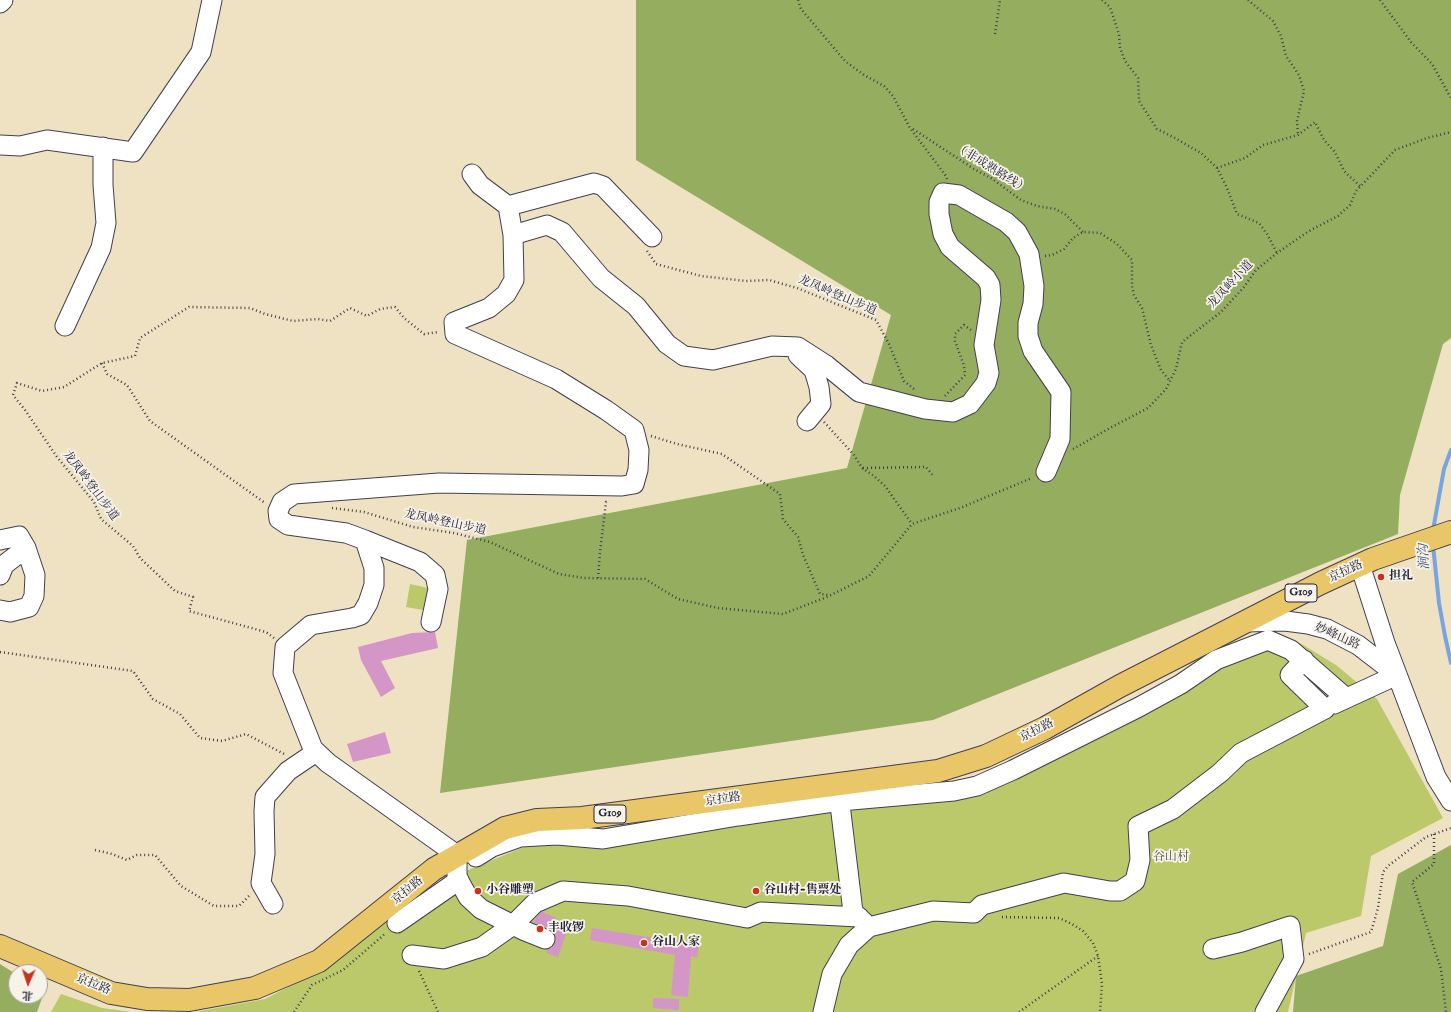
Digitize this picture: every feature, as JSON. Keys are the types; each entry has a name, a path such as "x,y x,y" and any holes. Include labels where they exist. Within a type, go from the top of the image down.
{"highway":[{"name":"京拉路","path":"0,946 111,993 140,998 189,1000 255,988 319,961 434,869 458,868 505,828 537,820 582,818 839,793 938,772 986,756 1045,728 1120,686 1321,583 1366,562 1451,532"}],"street":[{"path":"0,3 3,0"},
{"path":"0,145 20,146 48,140 133,152 201,52 212,0"},
{"path":"65,326 101,248 106,223 103,186 103,147"},
{"path":"431,622 438,590 434,575 420,562 346,533 288,525 279,519 278,511 282,502 294,494 431,483 622,486 634,484 638,470 639,450 634,430 606,410 556,379 455,334 454,322 489,308 506,294 514,280 513,235 508,206 480,185 472,174"},
{"path":"508,206 594,183 603,186 652,237"},
{"path":"513,235 547,225 562,232 601,278 636,306 667,344 684,356 713,360 772,346 798,347 826,365 859,392 925,409 953,412 970,404 986,383 989,373 984,345 991,300 990,285 986,278 950,248 943,234 938,214 939,202 943,193 959,195 1006,222 1017,232 1029,254 1034,286 1033,304 1028,323 1028,336 1032,351 1062,392 1060,438 1046,472"},
{"path":"790,347 814,370 819,387 821,404 811,416"},
{"path":"0,540 19,536 26,548 35,575 34,596 29,607 10,612 0,610"},
{"path":"273,904 261,883 265,854 265,797 288,771 309,757 313,749 283,673 285,647 311,625 361,615 368,603 374,585 374,568 365,540"},
{"path":"0,575 4,565 26,548"},
{"path":"1366,562 1385,643 1436,777 1451,802"},
{"name":"妙峰山路","path":"1243,622 1285,621 1308,624 1327,629 1358,645 1397,675"},
{"path":"864,922 854,912 839,793 954,791 977,786 1013,770 1139,707 1181,684 1216,660 1268,640 1291,650 1346,698"},
{"path":"1304,660 1290,675 1325,709"},
{"path":"412,955 444,960 482,947 513,925 534,903 563,891 628,896 747,918 761,912 864,922 933,911 974,913 982,905 1064,883 1110,891 1120,891 1135,881 1140,860 1138,826 1173,809 1220,773 1241,753 1346,698 1397,675"},
{"path":"309,757 328,763 458,868 468,897 481,908 525,931 545,938"},
{"path":"397,924 458,868"},
{"path":"823,1012 832,974 864,922"},
{"path":"1213,949 1242,942 1290,926 1294,959 1265,1012"}],"path":[{"path":"798,0 801,9 845,61 864,75 884,86 893,96 910,128 946,176 948,194"},
{"path":"995,34 1000,0"},
{"path":"1102,0 1110,7 1119,34 1120,48 1125,61 1138,78 1138,101 1157,129 1201,153 1217,168 1237,214 1259,224 1267,234 1276,253"},
{"path":"1248,0 1273,21 1282,36 1286,56 1299,75 1304,91 1297,121 1298,135"},
{"path":"1380,0 1411,42 1432,64 1451,98"},
{"path":"1217,168 1245,158 1263,145 1298,135 1315,122 1324,140 1335,152 1344,170 1360,186"},
{"name":"（非成熟路线）","path":"910,128 974,169 991,178 1021,200 1037,206 1055,209 1065,214 1083,232"},
{"name":"龙凤岭小道","path":"1068,453 1148,408 1166,389 1176,369 1182,342 1221,312 1256,270 1276,253 1309,231 1338,216 1350,206 1356,191 1360,186 1395,150 1427,138 1451,132"},
{"path":"1029,254 1039,257 1052,255 1064,249 1073,238 1083,232 1100,233 1117,244 1132,260 1132,286 1134,294 1142,308 1151,345 1161,370 1170,381"},
{"name":"龙凤岭登山步道","path":"652,237 642,242 656,264 701,276 746,281 769,280 797,288 876,320 889,344 904,381 915,391"},
{"name":"龙凤岭登山步道","path":"285,647 266,632 189,611 193,598 175,591 140,558 133,546 101,519 94,502 57,457 13,395 17,382 42,391 64,387 102,362 135,356 140,338 189,307 250,308 265,314 293,321 318,319 330,320 350,308 367,316 380,309 394,307 404,318 424,334 441,332 454,322"},
{"path":"939,396 945,397 965,375 964,366 955,342 955,334 964,325 974,332 984,345"},
{"path":"102,362 107,374 127,385 150,421 255,497 278,511"},
{"path":"811,416 854,455 862,468 885,486 912,524 960,508 1046,472"},
{"path":"634,430 677,444 722,454 780,494 783,519 798,537 803,555 820,594 831,596"},
{"path":"862,468 926,467 934,477"},
{"path":"598,578 606,502 612,501"},
{"name":"龙凤岭登山步道","path":"326,507 364,512 413,527 454,533 490,542 559,574 584,578 645,580 678,599 718,608 783,614 831,596 869,576 912,524"},
{"path":"0,652 133,671 153,699 180,714 200,738 222,741 246,734 309,757"},
{"path":"1294,959 1371,932 1378,908 1383,872 1388,866 1426,837 1451,828"},
{"path":"1434,834 1434,864 1412,882 1441,969 1446,1012"},
{"path":"95,850 112,854 127,860 137,855 156,855 181,886 214,906 239,906 261,883"},
{"path":"974,913 988,917 1059,918 1083,931 1093,943 1098,956 1102,984 1100,1012"},
{"path":"294,1012 312,985 343,970 397,924"},
{"path":"1019,1012 1098,956"}],"green space":[{"path":"636,0 1451,0 1451,338 1443,344 1400,495 1398,534 933,720 440,793 467,540 847,468 891,315 636,160"},
{"path":"410,584 428,588 423,610 406,607"},
{"name":"谷山村","path":"1300,643 1336,665 1377,699 1443,818 1371,856 1361,916 1306,933 1288,1012 195,1012 265,999 323,969 444,880 524,847 603,838 969,783 1251,645"},
{"path":"1451,845 1451,1012 1293,1012 1296,976 1383,946 1398,874"},
{"path":"0,964 8,969 8,1004 40,1004 37,1012 0,1012"},
{"path":"61,994 102,1008 132,1012 51,1012"}],"building":[{"path":"435,632 438,648 381,661 395,688 381,697 361,660 358,647 412,633"},
{"path":"385,732 391,753 353,762 347,744"},
{"path":"541,912 556,918 555,920 569,925 558,957 546,953 555,943 556,938 554,932 533,922"},
{"name":"谷山人家","path":"592,928 699,945 697,958 691,956 688,997 671,995 675,955 590,940"},
{"path":"653,998 679,999 679,1010 653,1008"}],"waterway":[{"name":"涧沟","path":"1433,530 1444,469 1451,450"},
{"name":"涧沟","path":"1433,545 1439,603 1451,663"}],"place":[{"name":"担礼","path":"1381,577"},
{"name":"小谷雕塑","path":"478,891"},
{"name":"谷山村-售票处","path":"756,891"},
{"name":"丰收锣","path":"540,929"},
{"name":"谷山人家","path":"644,943"}]}
